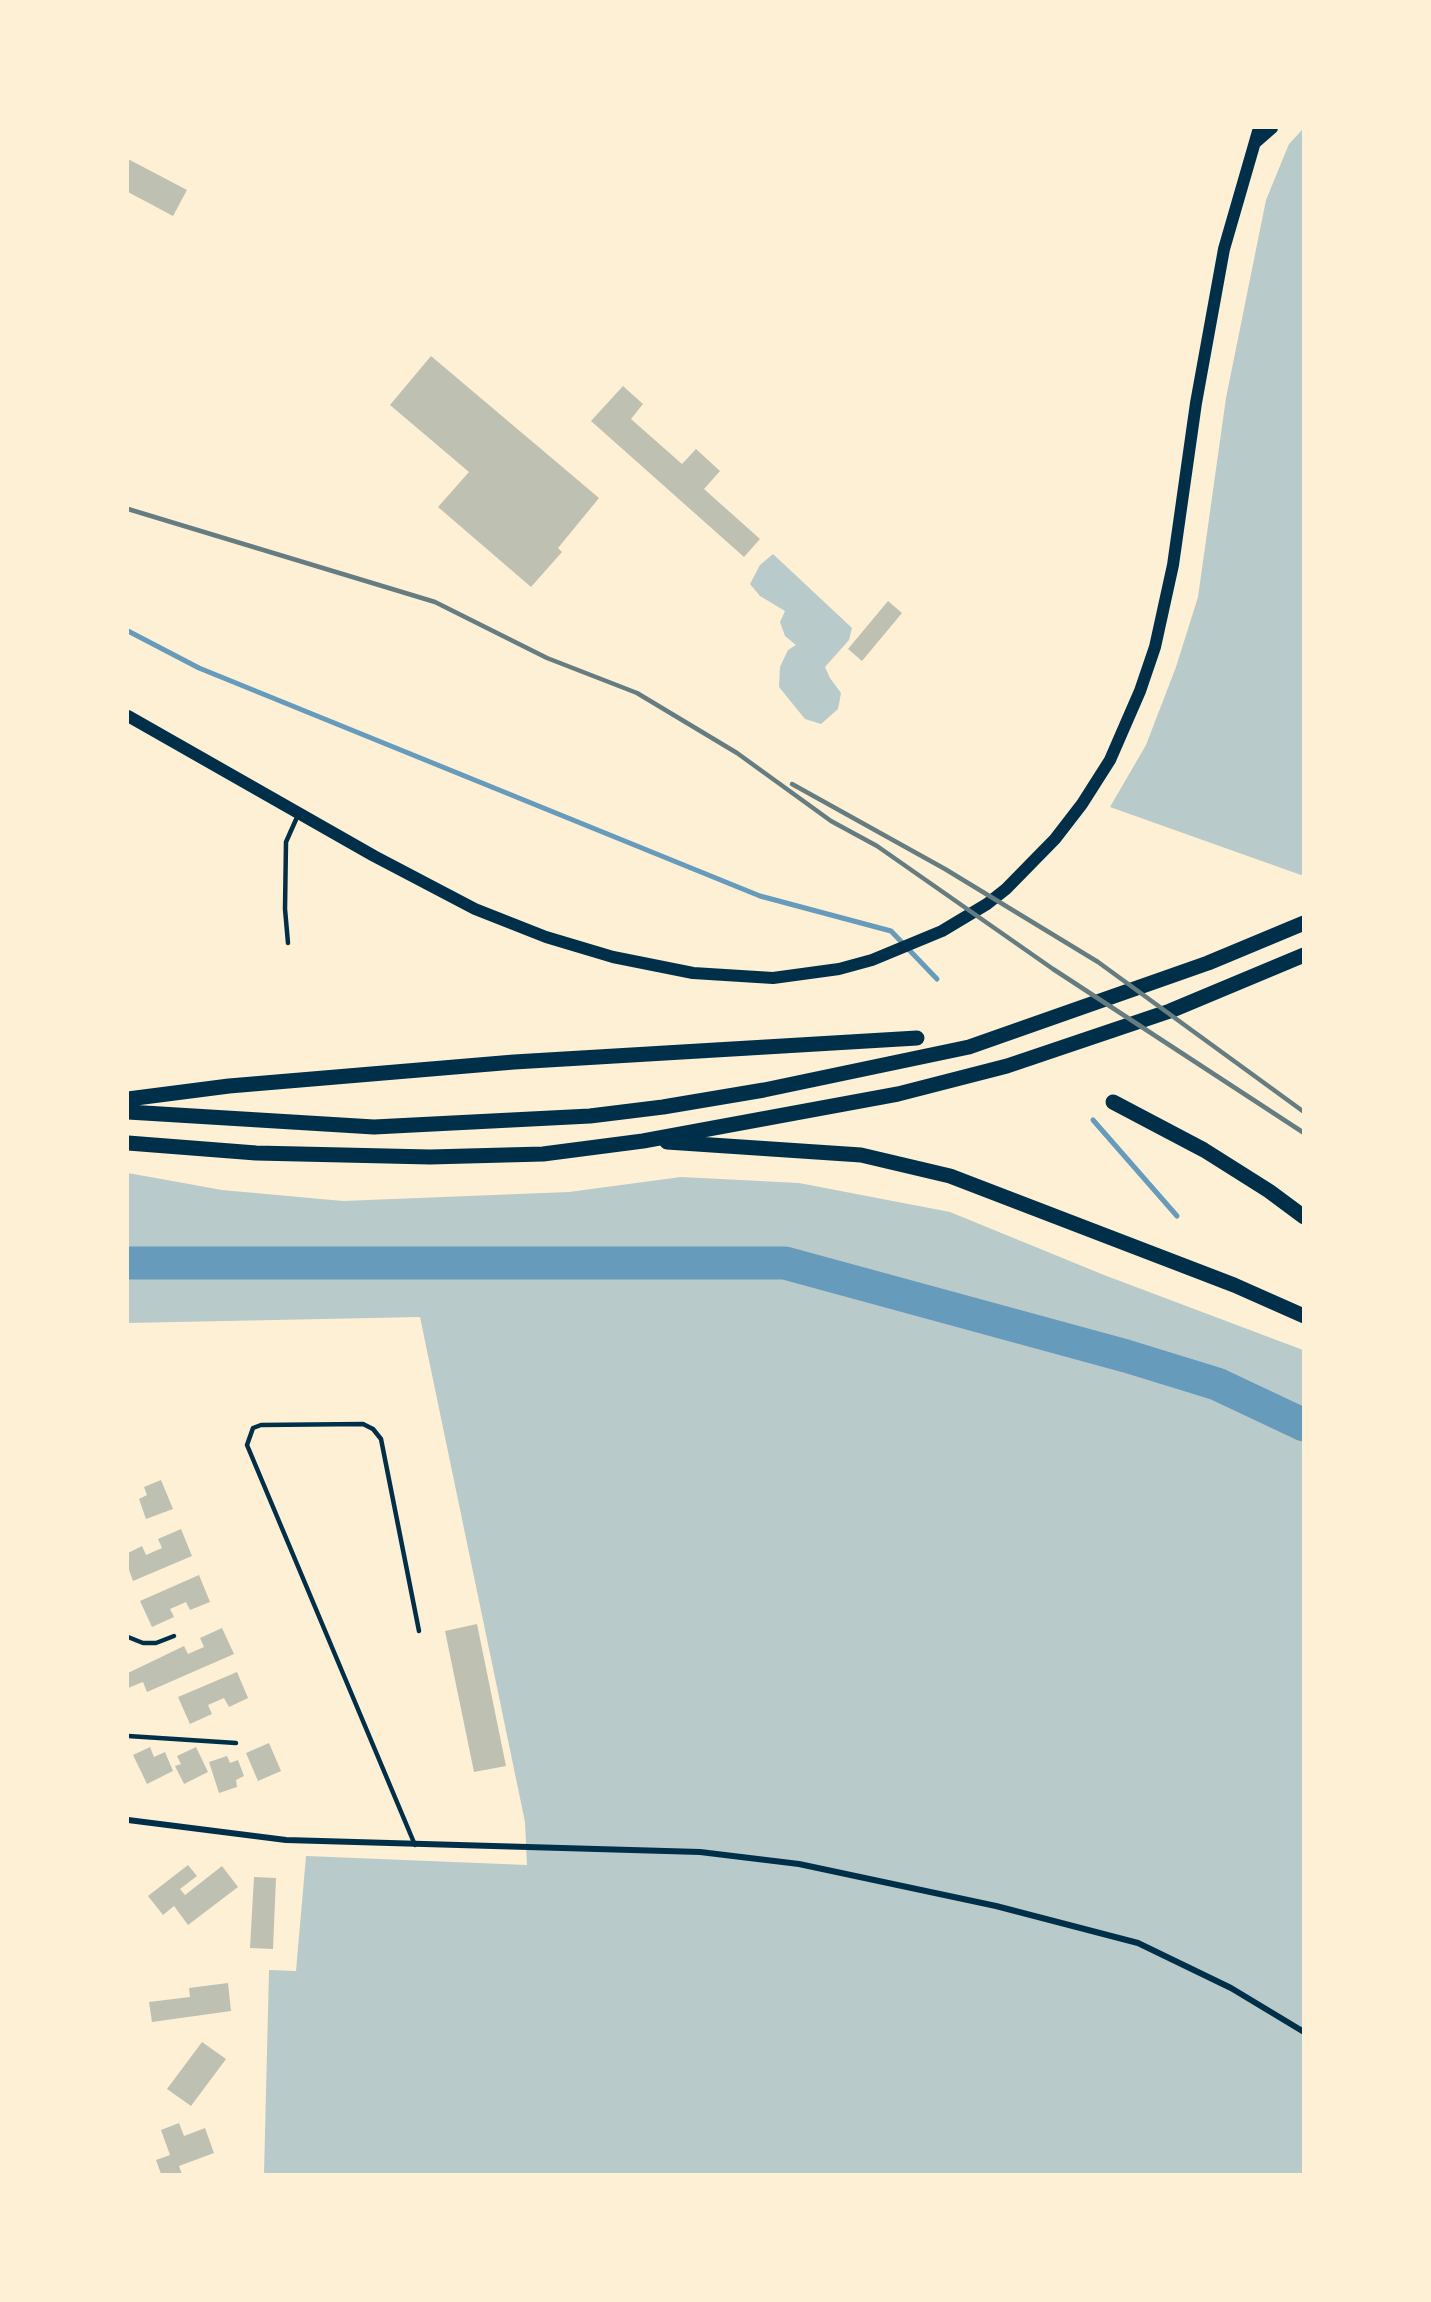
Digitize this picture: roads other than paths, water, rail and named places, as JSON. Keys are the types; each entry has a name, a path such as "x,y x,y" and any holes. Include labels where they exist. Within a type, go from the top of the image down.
{"main road":[{"path":"128,716 475,909 546,937 613,957 677,971 720,976 773,978 839,969 910,946 978,909 1006,889 1055,839 1082,804 1110,760 1140,691 1155,647 1173,565 1202,370 1224,249 1233,211 1259,128"},
{"path":"1256,142 1272,128"},
{"path":"128,1112 374,1127 590,1116 663,1107 884,1066 969,1047 1208,963 1304,923"},
{"path":"128,1143 256,1153 430,1157 543,1154 643,1141 898,1094 1007,1066 1170,1011 1304,955"},
{"path":"128,1099 229,1086 502,1063 917,1038"},
{"path":"1113,1102 1204,1150 1269,1191 1304,1217"},
{"path":"643,1141 861,1155 950,1176 1304,1316"}],"street":[{"path":"128,1820 286,1840 700,1852 799,1864 996,1906 1138,1943 1231,1988 1304,2032"}],"lane":[{"path":"288,943 285,909 286,842 299,813"},
{"path":"415,1845 247,1445 253,1428 261,1425 363,1424 373,1429 381,1439 419,1631"},
{"path":"128,1637 143,1643 156,1643 174,1636"},
{"path":"128,1736 236,1743"}],"waterway":[{"path":"128,631 199,668 760,896 891,931 937,979"},
{"path":"1093,1120 1177,1216"},
{"path":"128,1263 785,1263 1126,1356 1217,1384 1304,1425"}],"railway":[{"path":"128,509 435,602 547,658 637,693 737,753 831,821 877,846 1053,969 1304,1133"},
{"path":"792,784 945,869 1098,962 1304,1112"}]}
